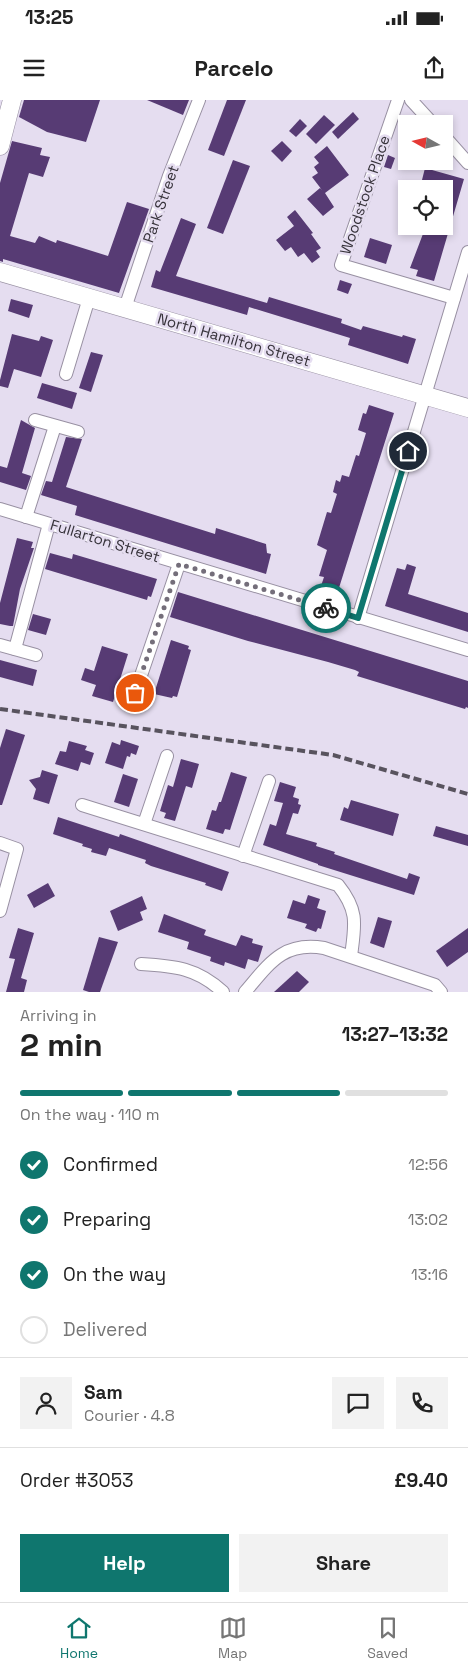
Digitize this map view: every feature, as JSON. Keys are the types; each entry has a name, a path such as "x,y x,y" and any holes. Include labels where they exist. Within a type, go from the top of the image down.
{"street":[{"path":"0,146 12,100"},
{"name":"Park Street","path":"125,308 169,176 198,100"},
{"name":"Woodstock Place","path":"398,100 341,264 454,298"},
{"path":"411,100 424,115"},
{"path":"453,146 468,163"},
{"path":"358,618 468,252"},
{"name":"North Hamilton Street","path":"0,272 468,408"},
{"path":"66,374 89,298"},
{"path":"35,420 78,432"},
{"path":"26,517 55,426"},
{"name":"Fullarton Street","path":"0,509 468,650"},
{"path":"15,649 49,524"},
{"path":"135,693 179,564"},
{"path":"0,646 36,655"},
{"path":"144,824 167,756"},
{"path":"243,856 270,781"},
{"path":"82,805 338,885 350,900 356,921 351,956"},
{"path":"0,844 17,849 0,911"},
{"path":"245,992 272,959 291,949 317,946 435,985 441,992"},
{"path":"140,964 178,966 208,978 223,992"}],"building":[{"path":"24,100 100,100 86,142 47,132 19,117"},
{"path":"147,100 189,100 183,115"},
{"path":"227,100 246,100 224,156 208,150"},
{"path":"353,112 359,119 338,139 332,132"},
{"path":"324,115 335,125 316,144 306,134"},
{"path":"300,119 307,126 296,137 289,131"},
{"path":"12,141 42,148 40,155 50,157 43,177 29,173 10,236 35,243 39,236 56,243 57,240 108,256 127,202 149,209 119,293 3,259 3,262 0,261 0,183"},
{"path":"282,141 292,151 282,162 271,151"},
{"path":"327,146 349,175 325,193 334,207 323,216 307,199 320,188 322,190 312,177 318,173 314,167 319,163 314,157"},
{"path":"388,155 395,158 391,169 384,167"},
{"path":"233,160 250,166 223,234 207,228"},
{"path":"424,170 432,170 464,179 453,216 453,180 422,180"},
{"path":"295,210 313,233 311,234 321,248 316,251 320,257 312,263 304,253 298,257 291,247 285,251 276,240 294,226 287,217"},
{"path":"181,218 196,224 176,276 267,303 269,297 342,319 341,323 361,330 363,326 416,339 408,364 348,345 350,338 249,307 247,315 151,287 156,270 160,272"},
{"path":"423,235 448,235 434,281 416,276 418,270 410,268"},
{"path":"370,238 392,245 386,264 364,257"},
{"path":"340,280 352,284 348,294 337,290"},
{"path":"11,299 33,305 29,318 8,311"},
{"path":"12,334 39,341 41,336 53,340 41,377 14,369 8,388 0,386 0,380"},
{"path":"91,352 103,355 91,392 79,388"},
{"path":"42,383 77,393 72,409 37,398"},
{"path":"369,405 394,413 338,591 321,586 324,577 319,576 327,550 317,545 327,512 331,513 337,494 333,492 336,480 340,482 342,475 349,477 356,455 359,456 366,433 358,430 363,413 366,414"},
{"path":"21,420 35,428 22,473 31,476 26,490 0,482 0,466 7,468"},
{"path":"66,437 82,439 66,487 215,534 216,528 266,544 267,553 271,554 266,574 75,515 77,506 41,495 46,481 52,482"},
{"path":"17,538 33,542 31,548 34,548 20,589 13,626 10,626 0,624 0,603"},
{"path":"50,553 72,559 73,554 157,579 151,597 148,596 147,600 45,569"},
{"path":"407,564 416,567 408,594 468,613 468,632 385,606 397,568 405,570"},
{"path":"178,592 468,681 468,708 466,707 465,709 357,676 359,672 355,670 248,641 170,617"},
{"path":"33,614 51,619 46,635 28,630"},
{"path":"171,640 189,646 188,649 191,650 177,697 173,696 172,698 154,694"},
{"path":"102,646 128,654 113,702 92,696 96,685 81,680 85,668 94,671"},
{"path":"0,660 37,670 33,686 0,677"},
{"path":"6,729 25,735 2,805 0,805 0,748"},
{"path":"121,740 139,746 136,755 131,753 130,757 127,756 123,769 105,763 112,742 120,745"},
{"path":"69,741 87,746 85,750 94,753 90,765 81,762 78,771 55,764 60,751 66,752"},
{"path":"181,759 199,764 192,788 186,786 175,821 164,818 166,813 160,811 168,785 173,787"},
{"path":"42,770 58,775 49,804 33,799 36,789 29,780 40,777"},
{"path":"231,772 247,777 230,830 225,829 223,834 206,829 212,810 216,811 219,802 221,802"},
{"path":"123,774 138,779 129,807 114,802"},
{"path":"280,782 296,787 293,797 299,799 298,804 301,805 298,814 293,813 286,834 317,843 316,846 335,852 334,854 407,879 409,873 420,877 414,895 318,865 263,845 270,824 276,826 283,803 274,801"},
{"path":"351,800 399,814 393,836 340,820 344,807 348,809"},
{"path":"58,817 119,837 120,834 229,872 222,891 205,885 206,883 151,866 145,863 146,860 109,848 106,856 91,852 92,849 82,846 83,844 53,834"},
{"path":"436,826 468,835 468,846 433,836"},
{"path":"48,883 55,896 34,908 27,895"},
{"path":"308,895 320,899 317,908 326,911 321,929 318,928 316,932 305,928 307,924 287,918 293,900 305,904"},
{"path":"142,896 147,909 140,912 143,920 118,931 110,911"},
{"path":"164,914 206,930 204,935 236,946 241,935 253,939 252,943 263,946 258,962 248,959 245,969 225,962 224,966 210,961 211,957 187,949 189,942 158,932"},
{"path":"378,917 392,921 384,948 370,943"},
{"path":"18,928 34,933 21,978 27,980 24,992 6,992 15,959 9,958"},
{"path":"468,928 468,952 447,967 436,951"},
{"path":"99,937 118,942 100,992 89,992 83,990"},
{"path":"297,971 309,982 299,992 274,992"}],"railway":[{"path":"0,709 333,755 468,794"}],"way so far":[{"path":"135,693 179,564 326,608"}],"route":[{"path":"326,608 358,618 408,451"}]}
